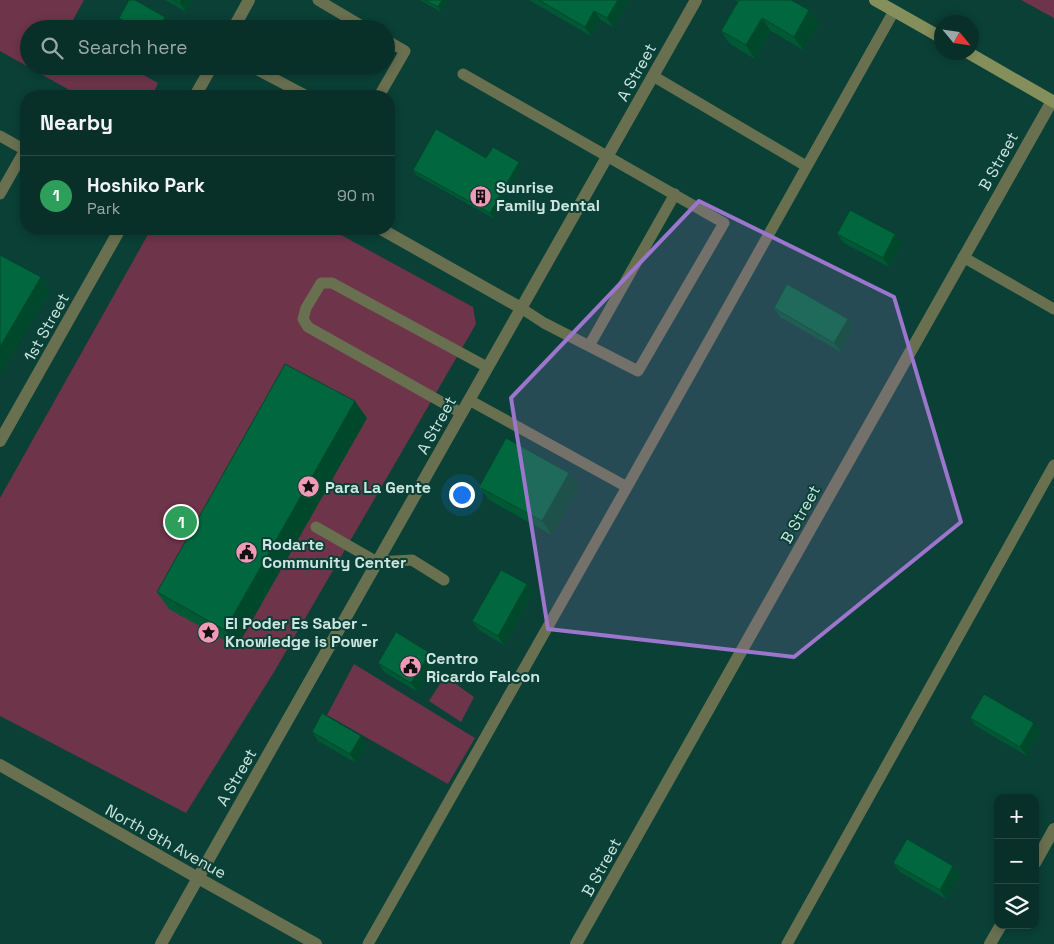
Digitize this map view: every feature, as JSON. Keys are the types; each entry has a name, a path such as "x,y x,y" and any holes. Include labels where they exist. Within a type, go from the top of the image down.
{"main road":[{"path":"875,0 934,33"},
{"path":"979,59 1053,101"}],"street":[{"path":"238,20 249,0"},
{"name":"A Street","path":"161,944 696,0"},
{"path":"198,90 207,75"},
{"name":"B Street","path":"576,944 963,257 1053,101"},
{"name":"1st Street","path":"0,442 117,235"},
{"path":"392,235 521,308"},
{"name":"North 9th Avenue","path":"0,766 316,944"},
{"path":"1039,856 1054,829"},
{"path":"990,944 999,929"}],"lane":[{"path":"318,0 352,20"},
{"path":"368,944 894,10"},
{"path":"395,45 405,51 395,68"},
{"path":"463,74 724,223 638,371 544,323 521,308"},
{"path":"267,75 296,90"},
{"path":"382,90 391,75"},
{"path":"653,76 806,166"},
{"path":"0,136 20,147"},
{"path":"0,194 20,159"},
{"path":"589,346 675,194"},
{"path":"963,257 1054,309"},
{"path":"461,413 308,327 303,319 306,308 321,283 332,283 487,367"},
{"path":"469,400 626,487"},
{"path":"787,944 1054,465"},
{"path":"316,527 377,562 412,560 444,580"}],"highlighted area":[{"path":"699,201 894,297 961,522 794,657 548,629 511,398"}],"shaded area":[{"path":"0,0 84,0 73,20 20,20 20,62 0,51"},
{"path":"1021,0 1054,0 1054,18"},
{"path":"43,75 143,75 158,83 155,90 69,90"},
{"path":"148,235 341,235 473,307 476,324 274,672 186,813 0,716 0,498"},
{"path":"354,664 475,738 448,784 327,715"},
{"path":"445,676 474,697 461,722 429,701"}],"building":[{"path":"129,0 135,0 165,17 164,20 122,20 119,18"},
{"path":"425,0 442,0 438,7"},
{"path":"539,0 618,0 607,18 594,11 585,27"},
{"path":"739,0 791,0 809,10 794,37 762,18 746,45 721,31"},
{"name":"Sunrise Family Dental","path":"436,129 486,158 493,147 519,162 490,213 413,170"},
{"path":"850,210 895,234 883,258 837,234"},
{"path":"0,255 41,277 0,347"},
{"path":"787,284 848,319 834,343 774,308"},
{"name":"Rodarte Community Center","path":"285,364 355,401 225,630 157,592"},
{"path":"506,438 569,473 542,521 479,487"},
{"path":"501,570 527,584 498,636 472,621"},
{"name":"Centro Ricardo Falcon","path":"396,632 430,653 411,683 378,663"},
{"path":"984,694 1034,723 1020,747 970,718"},
{"path":"322,713 361,736 350,754 312,732"},
{"path":"907,839 953,866 940,890 893,863"}],"place":[{"name":"Sunrise Family Dental","path":"480,196"},
{"name":"Para La Gente","path":"309,487"},
{"name":"Hoshiko Park","path":"181,522"},
{"name":"Rodarte Community Center","path":"246,553"},
{"name":"El Poder Es Saber - Knowledge is Power","path":"209,632"},
{"name":"Centro Ricardo Falcon","path":"410,667"}]}
